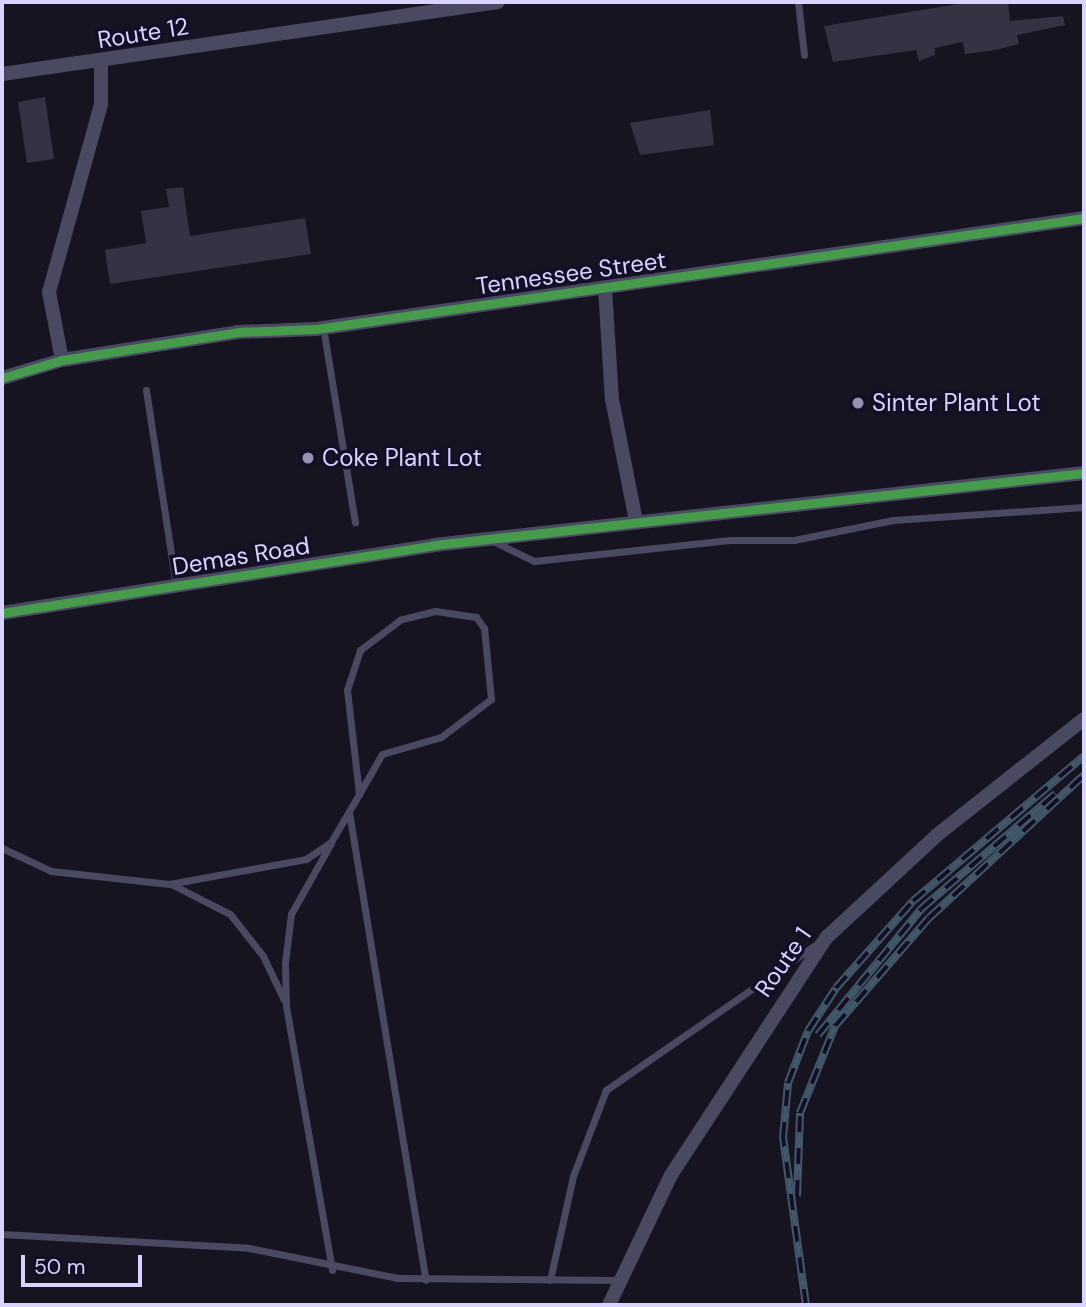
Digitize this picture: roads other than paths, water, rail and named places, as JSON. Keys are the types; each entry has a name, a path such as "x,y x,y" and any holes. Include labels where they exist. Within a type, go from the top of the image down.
{"street":[{"name":"Route 12","path":"2,74 101,62 498,2"},
{"path":"62,360 49,292 101,104 101,62"},
{"name":"Tennessee Street","path":"2,379 62,360 254,330 324,327 605,289 1084,218"},
{"path":"605,289 612,400 636,520"},
{"path":"487,538 1084,473"},
{"name":"Demas Road","path":"2,613 487,538"},
{"name":"Route 1","path":"609,1305 671,1175 827,937 937,835 1084,719"}],"lane":[{"path":"798,2 804,55"},
{"path":"324,327 355,522"},
{"path":"146,390 176,587"},
{"path":"487,538 534,561 730,540 794,540 892,520 1084,507"},
{"path":"332,1270 286,1006 291,914 359,794 389,748 441,737 491,699 485,628 476,617 435,611 400,620 360,650 347,690 359,794"},
{"path":"349,812 426,1280"},
{"path":"2,848 51,871 169,884 295,863 331,842"},
{"path":"169,884 230,914 262,956 286,1006"},
{"path":"550,1280 573,1176 606,1090 827,937"},
{"path":"2,1234 249,1248 332,1270 426,1280 621,1280"}],"railway":[{"path":"806,1305 783,1138 788,1083 808,1031 836,988 913,901 1084,756"},
{"path":"797,1196 800,1113 835,1026 929,918 1084,775"},
{"path":"818,1035 921,909 1055,794"}],"place":[{"name":"Sinter Plant Lot","path":"858,403"},
{"name":"Coke Plant Lot","path":"308,458"}]}
